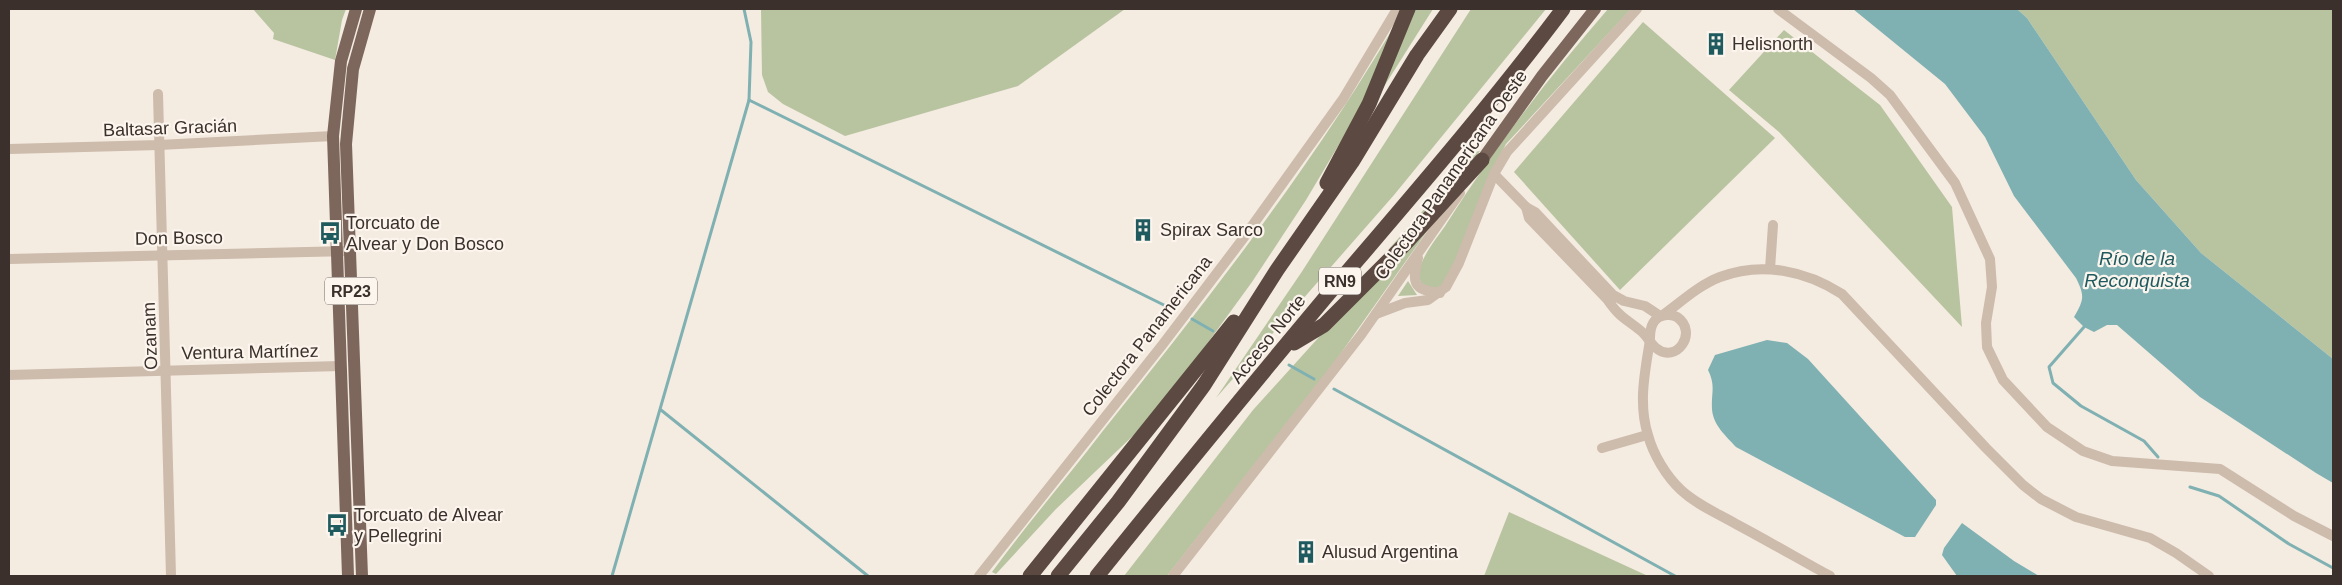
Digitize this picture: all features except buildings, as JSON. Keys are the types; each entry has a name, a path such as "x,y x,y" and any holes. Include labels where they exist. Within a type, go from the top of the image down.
{"highway":[{"path":"1030,576 1277,270 1369,104 1408,9"},
{"name":"Acceso Norte","path":"1058,576 1118,502 1204,385 1277,270 1352,162 1417,55 1450,9"},
{"name":"Acceso Norte","path":"1099,576 1116,553 1515,73 1563,9"},
{"path":"1286,348 1324,326 1405,244 1482,160"}],"main road":[{"name":"RP23","path":"356,9 342,61 333,136 344,251 362,576"},
{"name":"RP23","path":"348,576 341,366 347,114 353,69 370,9"},
{"name":"Colectora Panamericana Oeste","path":"1482,160 1542,76 1595,9"}],"street":[{"name":"Colectora Panamericana","path":"978,576 1164,344 1242,240 1342,99 1397,9"},
{"path":"1375,314 1405,303 1428,300 1440,293 1455,272 1494,174 1515,141 1637,9"},
{"path":"1778,9 1871,78 1890,95 1955,183 1990,259 1992,287 1986,323 1986,347 2003,380 2047,427 2083,451 2112,461 2220,469 2294,516 2333,536"},
{"name":"Ozanam","path":"158,94 167,370 171,576"},
{"name":"Baltasar Gracián","path":"9,149 160,145 333,136"},
{"name":"Colectora Panamericana Oeste","path":"1173,576 1272,452 1375,314 1482,160"},
{"path":"1494,174 1526,207 1535,212 1613,295 1624,301 1645,306 1661,316 1673,315 1686,326 1686,339 1678,349 1654,356 1646,365"},
{"path":"1526,207 1529,218 1607,299 1625,321 1650,339 1656,348 1666,352"},
{"path":"1770,268 1773,225"},
{"path":"1420,250 1414,274 1416,284 1424,291 1440,293"},
{"name":"Don Bosco","path":"9,259 344,251"},
{"path":"1830,576 1700,504 1680,489 1655,454 1647,434 1642,387 1650,329 1653,322 1687,297 1720,277 1770,268 1803,275 1842,294 1986,448 2023,485 2041,499 2076,517 2150,538 2209,576"},
{"path":"1682,321 1682,313 1687,297"},
{"path":"1616,311 1624,301"},
{"name":"Ventura Martínez","path":"9,375 341,366"},
{"path":"1602,448 1647,434"}],"green space":[{"path":"253,9 346,9 342,20 335,60 273,39 274,33"},
{"path":"761,9 1125,9 1018,86 845,136 783,104 768,92 762,75"},
{"path":"1404,9 1369,94 1306,200 1252,282 1177,385 1138,431 1056,509 996,574 992,572 1183,330 1261,226 1336,119"},
{"path":"1414,9 1433,9 1373,104"},
{"path":"1471,9 1546,9 1394,195 1216,398 1301,273"},
{"path":"1608,9 1631,9 1506,144 1451,271 1441,288 1429,289 1421,284 1419,273 1426,253 1484,167 1564,61"},
{"path":"2017,9 2333,9 2333,359 2201,253 2136,180 2027,18"},
{"path":"1643,22 1775,138 1620,290 1514,172"},
{"path":"1784,30 1880,105 1952,207 1962,327 1779,132 1729,90"},
{"path":"1480,151 1396,247 1389,249 1475,152"},
{"path":"1437,217 1334,363 1167,576 1124,576 1253,410 1329,326"},
{"path":"1408,281 1417,295 1398,296"},
{"path":"1509,512 1648,576 1484,576"}],"water":[{"name":"Río de la Reconquista","path":"1853,9 2017,9 2027,18 2136,180 2201,253 2333,359 2333,483 2200,397 2117,325 2107,325 2094,332 2084,327 2074,317 2082,298 2081,289 2076,278 2014,196 1985,137 1945,84"},
{"path":"1767,340 1787,343 1808,359 1936,500 1936,505 1915,537 1905,537 1736,447 1721,430 1713,415 1713,385 1708,370 1715,355"},
{"path":"1962,523 2014,561 2039,576 1957,576 1942,555 1944,548"}],"waterway":[{"path":"612,576 749,100 751,42 744,9"},
{"path":"749,100 1174,310"},
{"path":"1192,319 1213,331"},
{"path":"2084,327 2049,367 2053,383 2081,406 2144,441 2158,457"},
{"path":"1289,365 1314,379"},
{"path":"1334,389 1675,576"},
{"path":"661,410 868,576"},
{"path":"2190,487 2219,496 2289,544 2333,568"}],"place":[{"name":"Helisnorth","path":"1716,44"},
{"name":"Spirax Sarco","path":"1143,230"},
{"name":"Torcuato de Alvear y Don Bosco","path":"330,233"},
{"name":"Torcuato de Alvear y Pellegrini","path":"337,525"},
{"name":"Alusud Argentina","path":"1306,552"}]}
